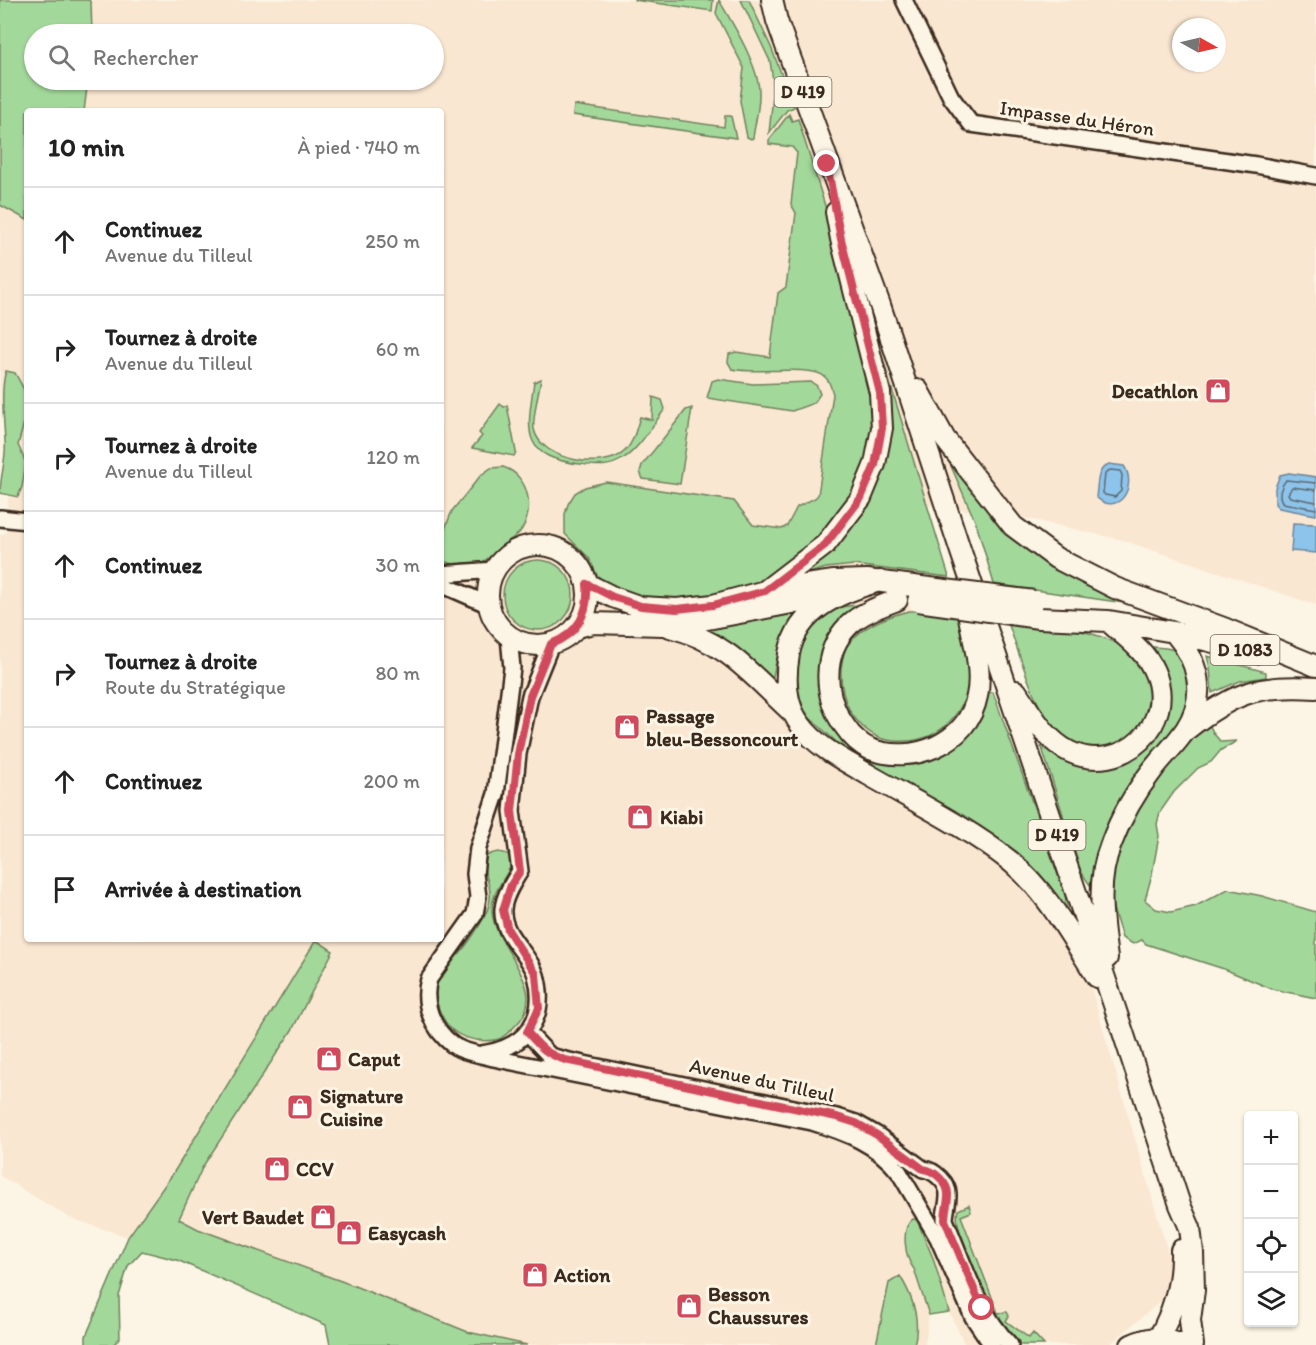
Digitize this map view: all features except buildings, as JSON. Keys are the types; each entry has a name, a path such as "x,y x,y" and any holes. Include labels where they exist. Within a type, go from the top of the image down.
{"main road":[{"name":"D 419","path":"762,0 777,21"},
{"name":"D 419","path":"772,0 777,21 827,164 880,305 1180,1205 1190,1228 1194,1290 1190,1320 1193,1345"},
{"path":"765,591 825,545 861,498 875,465 882,428 880,393 841,239 827,164"},
{"path":"880,305 920,395 945,439 1013,526 1056,558 1115,588 1226,629 1316,668"},
{"path":"542,545 566,554 576,562 587,584 586,607 577,627 569,635 551,644 529,645 510,637 493,618 489,605 488,593 495,570 514,550 526,546 542,545"},
{"path":"897,600 871,611 850,624 834,643 828,669 829,694 837,716 851,735 869,749 899,754 930,750 955,736 968,720 977,698 980,676 967,612 960,549"},
{"name":"D 1083","path":"587,584 613,597 641,606 677,609 713,605 765,591 834,581 880,581 916,593 1174,632 1316,668"},
{"path":"880,581 849,590 833,598 814,610 801,626 790,649 786,679 790,702 800,725 826,748 978,839 1010,861 1049,903 1113,1002"},
{"name":"D 1083","path":"577,627 593,623 662,625 686,623 792,603 833,598 897,600 916,593"},
{"path":"1001,669 1042,728 1062,748 1090,758 1112,757 1120,754 1137,744 1150,729 1158,711 1159,690 1157,678 1148,659 1108,621"},
{"path":"662,625 688,632 729,653 750,670 794,714"},
{"path":"1174,632 1190,654 1198,684 1194,710 1187,729"},
{"path":"1113,1002 1101,914 1101,886 1106,859 1126,811 1153,770 1187,729 1213,709 1245,693 1274,687 1316,688"},
{"name":"D 419","path":"1159,1337 1173,1306 1178,1287 1182,1261 1180,1205"},
{"path":"1131,1345 1144,1339 1159,1337 1182,1345"}],"street":[{"name":"Impasse du Héron","path":"904,0 951,97 970,124 1256,165 1316,176"},
{"path":"0,518 24,521"},
{"path":"444,574 495,570"},
{"path":"444,585 489,605"},
{"name":"Avenue du Tilleul","path":"510,637 512,668 496,794 478,848 475,874 478,897 475,914 429,979 425,990 429,1014 436,1027 454,1046 479,1054 812,1122 840,1131 877,1150 892,1163 938,1238 973,1317 992,1345"},
{"path":"479,1054 497,1052 518,1042 527,1032 539,1008 536,974 508,930 503,910 511,885 520,871 512,811 519,744 530,696 551,644"},
{"name":"Avenue du Tilleul","path":"527,1032 550,1056 814,1111 856,1123 877,1135 923,1169 938,1176 948,1187 949,1197 945,1207 945,1220 982,1308 1010,1345"},
{"path":"907,1186 923,1169"}],"shaded area":[{"path":"89,0 1316,0 1316,605 1122,540 1011,515 921,505 1072,921 1178,1287 1109,1345 965,1345 949,1312 933,1262 926,1302 929,1315 925,1345 528,1345 468,1332 352,1285 179,1220 128,1237 70,1218 0,1176 0,535 6,532 8,500 18,445 0,401 0,178 24,181 24,942 444,942 444,108 74,108 77,90 444,90 444,24 88,24 91,3"}],"green space":[{"path":"0,0 89,0 92,24 24,24 24,90 87,90 84,108 24,108 24,218 0,205"},
{"path":"634,0 713,0 712,11"},
{"path":"719,0 744,44 758,80 759,103 751,139 747,137 740,101 744,68 716,13"},
{"path":"741,0 749,0 771,47 794,107 787,110 769,133 774,87 770,61"},
{"path":"574,105 724,127 725,116 731,116 736,138 573,115"},
{"path":"789,114 792,121 798,119 835,238 872,382 875,418 872,443 859,491 825,536 755,586 689,601 648,601 607,585 597,575 589,558 565,534 565,514 575,493 585,487 606,482 734,501 753,525 782,529 787,526 797,507 818,495 833,394 828,380 818,373 808,371 742,371 732,369 728,362 729,354 736,352 770,357 778,293 786,287 796,213 791,204 797,153 792,147 769,144 769,140"},
{"path":"876,337 949,577 854,565 826,568 791,578 848,530 890,418"},
{"path":"6,371 15,373 24,390 24,423 18,445 24,458 24,475 18,497 0,493 5,454 4,378"},
{"path":"541,379 534,429 539,440 548,449 574,460 603,460 616,457 631,444 640,417 652,420 653,397 662,400 665,409 635,449 619,461 597,466 561,460 537,448 532,439 530,414 534,382"},
{"path":"718,379 753,384 811,382 817,386 820,394 814,403 792,411 707,398 712,381"},
{"path":"500,404 504,407 507,405 516,452 514,456 472,448 482,436 479,433"},
{"path":"692,408 680,484 643,479 640,472 642,465 686,410"},
{"path":"947,457 971,486 1138,605 994,584 976,523"},
{"path":"503,467 512,471 524,486 529,505 524,525 519,533 481,563 465,565 444,562 444,531 452,511 481,475 491,468"},
{"path":"545,560 558,566 567,575 571,581 573,595 571,609 563,620 552,628 531,630 513,620 505,609 503,588 513,570 524,562"},
{"path":"858,605 823,660 860,748 929,756 987,693 993,692 1065,895 1067,908 854,758 798,704 794,667 800,641 815,617 831,608"},
{"path":"797,609 779,648 772,681 735,646 705,628"},
{"path":"909,611 927,611 958,617 971,664 969,684 959,709 942,728 919,739 890,740 877,737 853,717 842,690 841,666 847,646 861,632 884,619"},
{"path":"1007,620 1081,631 1122,646 1141,664 1149,688 1147,714 1141,726 1126,740 1103,746 1082,746 1065,738 1054,728 1040,707"},
{"path":"1154,647 1175,650 1186,664 1189,680 1185,710 1100,851 1090,885 1081,872 1038,735 1101,767 1127,762 1143,752 1160,732 1169,707 1169,688 1164,669"},
{"path":"1207,656 1266,672 1266,677 1240,681 1212,693"},
{"path":"1209,724 1221,742 1237,741 1221,750 1211,762 1198,768 1174,792 1160,812 1157,824 1159,836 1145,900 1156,909 1171,912 1196,906 1228,889 1262,896 1316,912 1316,998 1272,989 1224,969 1146,944 1142,940 1133,944 1122,938 1110,895 1112,866 1119,843 1143,798 1175,757"},
{"path":"498,852 508,854 512,863 496,892 492,912 495,926 525,982 528,997 526,1010 511,1030 499,1039 482,1041 470,1039 451,1029 439,1008 436,990 441,973 466,946 486,913 490,894 483,863 486,856"},
{"path":"315,942 319,942 333,951 292,1030 203,1166 179,1219 198,1229 352,1285 468,1332 527,1345 330,1345 326,1325 177,1260 142,1251 128,1266 119,1296 120,1338 113,1345 86,1345 86,1336 128,1237 174,1172"},
{"path":"969,1205 971,1212 961,1216 998,1313 1007,1312 1009,1316 1006,1321 1029,1338 1033,1333 1044,1345 1021,1345 1004,1328 990,1308 970,1264 957,1219 958,1210"},
{"path":"913,1219 917,1220 933,1258 949,1312 929,1315 906,1250 906,1229"},
{"path":"900,1276 909,1292 916,1318 914,1345 876,1345 889,1283"}],"water":[{"path":"1109,464 1124,466 1129,482 1124,497 1112,504 1104,503 1096,497 1100,473"},
{"path":"1289,473 1316,477 1316,515 1279,508 1275,504 1275,488 1280,475"},
{"path":"1293,523 1316,524 1316,553 1291,551"}],"place":[{"name":"Decathlon","path":"1218,391"},
{"name":"Passage bleu-Bessoncourt","path":"627,727"},
{"name":"Kiabi","path":"640,817"},
{"name":"Caput","path":"329,1059"},
{"name":"Signature Cuisine","path":"300,1107"},
{"name":"CCV","path":"277,1169"},
{"name":"Vert Baudet","path":"323,1217"},
{"name":"Easycash","path":"349,1233"},
{"name":"Action","path":"535,1275"},
{"name":"Besson Chaussures","path":"689,1306"}],"route":[{"path":"827,164 841,239 880,393 882,428 875,465 861,498 825,545 765,591 713,605 677,609 641,606 613,597 587,584 588,599 585,614 569,635 551,644 530,696 518,754 513,793 512,811 520,856 520,871 511,885 503,910 508,930 536,974 539,1008 527,1032 550,1056 814,1111 856,1123 877,1135 923,1169 938,1176 948,1187 949,1197 945,1207 945,1220 982,1308"}]}
